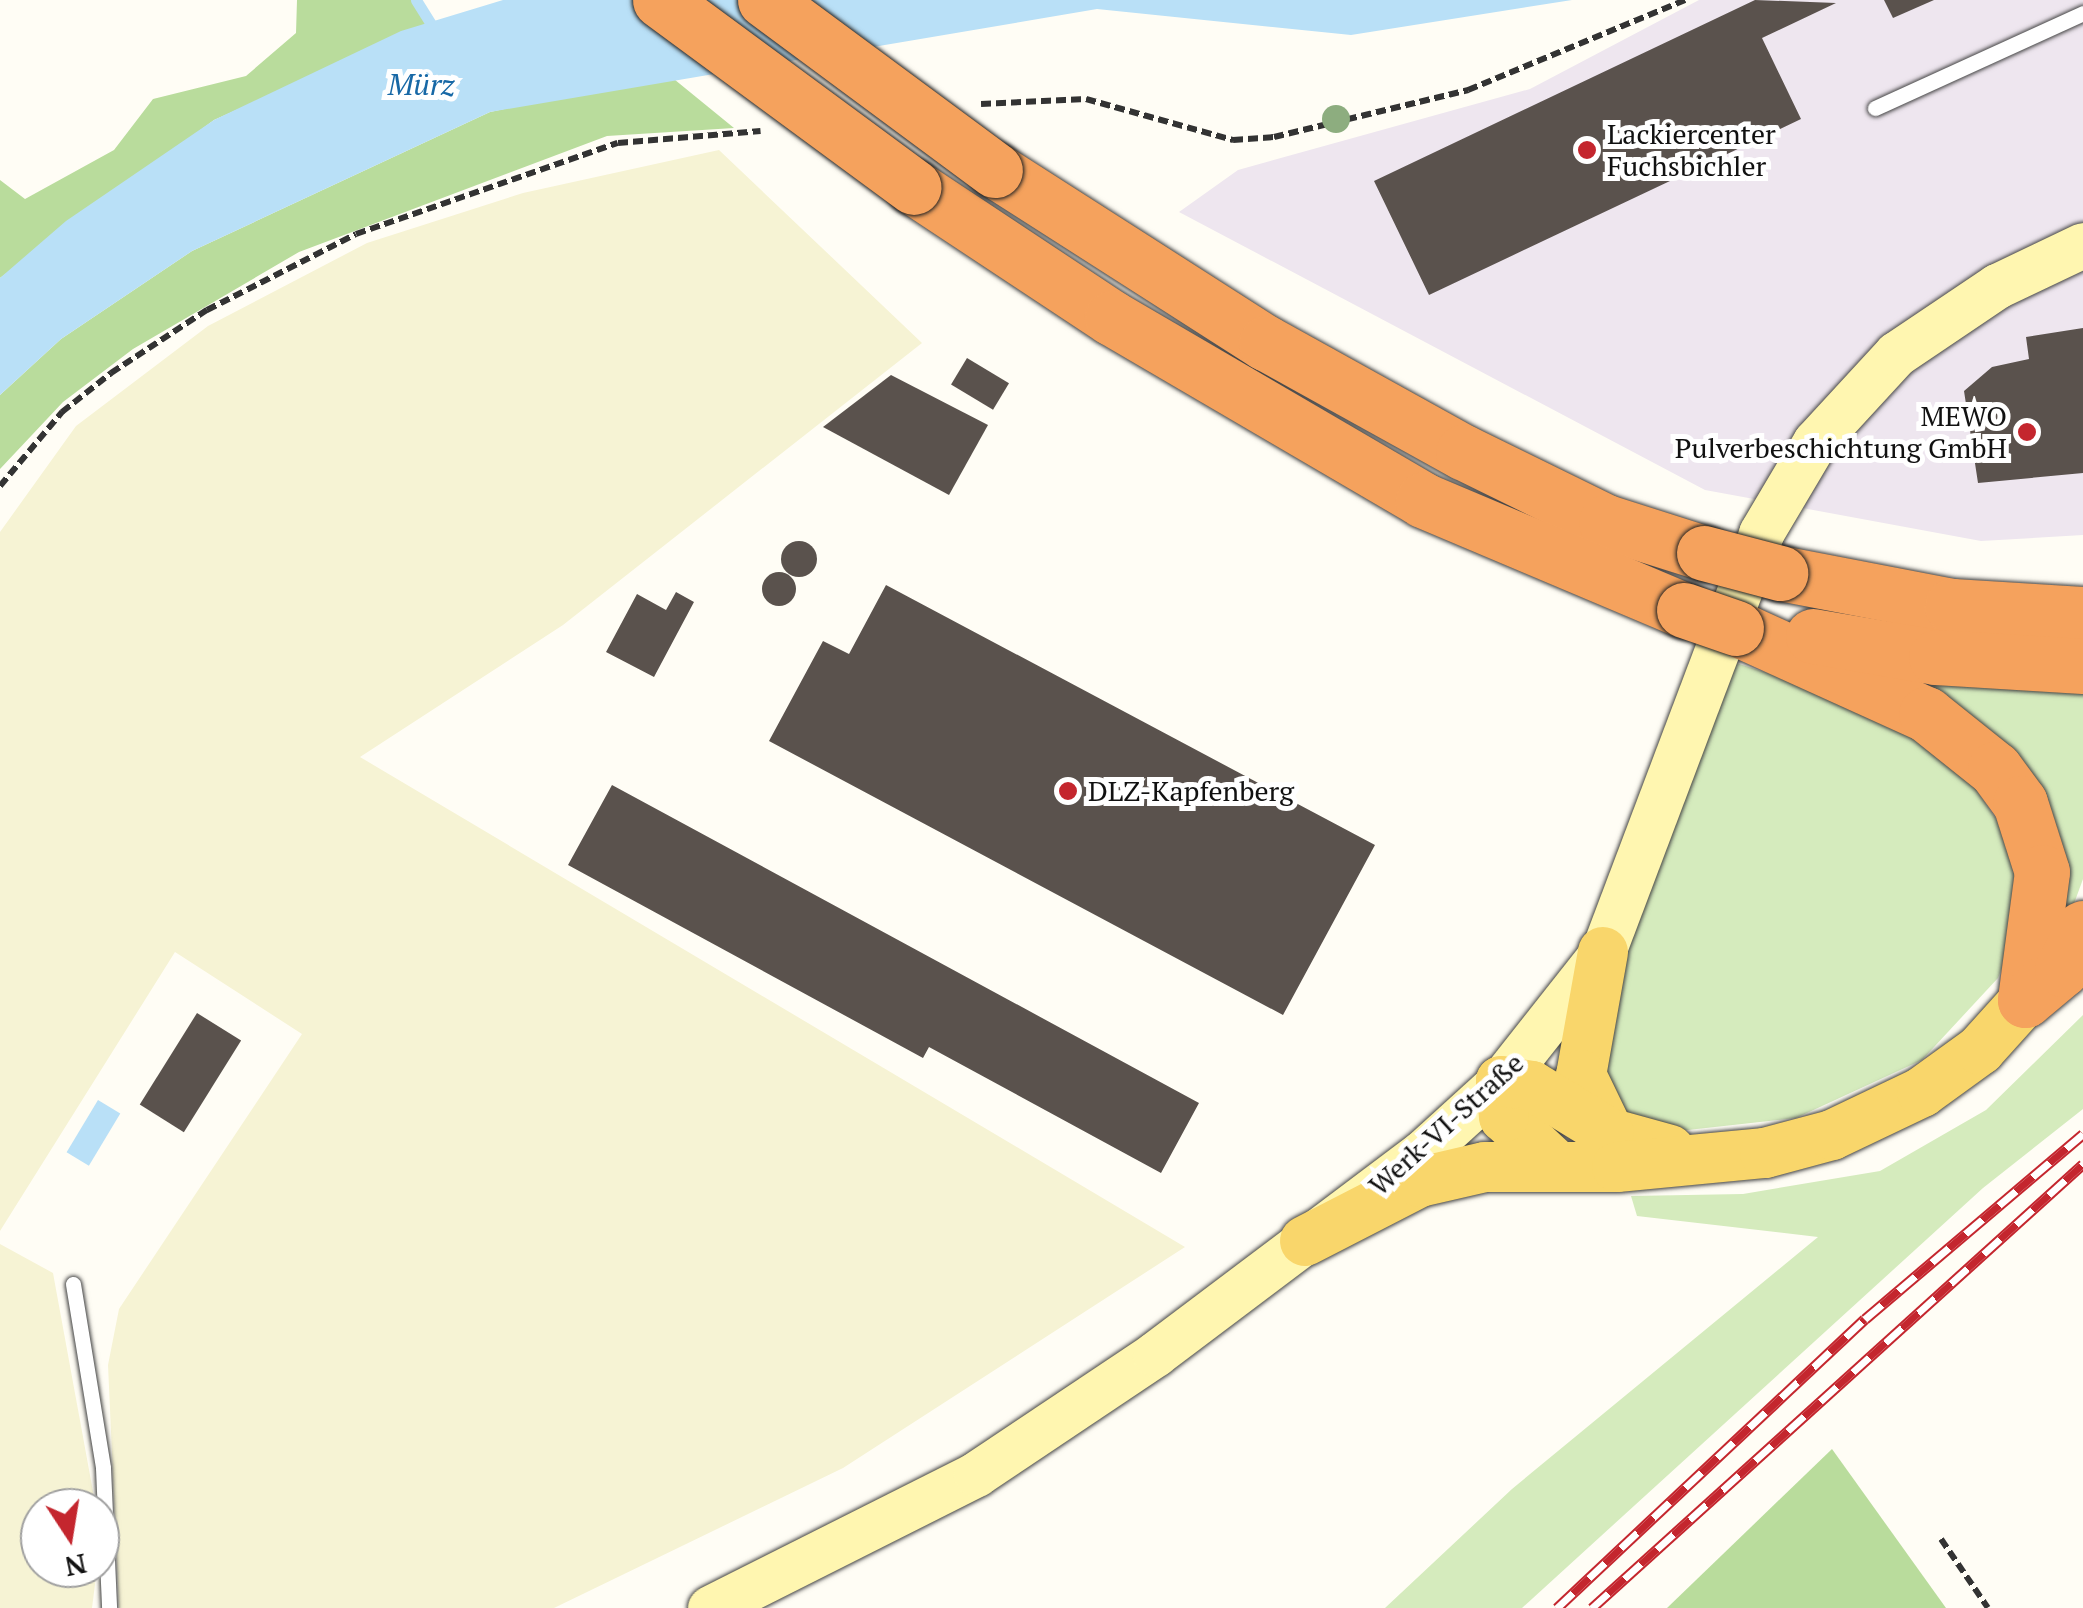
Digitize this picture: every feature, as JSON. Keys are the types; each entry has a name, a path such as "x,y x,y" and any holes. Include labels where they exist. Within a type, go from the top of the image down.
{"highway":[{"path":"660,0 914,187 1112,318 1423,500 1684,610 1754,634 1883,691 1970,742 2020,803 2042,872 2025,1000"},
{"path":"765,0 995,170 1266,343 1463,452 1606,522 1780,573 1952,606 2083,614"},
{"path":"1754,634 1936,658 2083,666"},
{"path":"2025,1000 2062,969 2083,928"}],"main road":[{"name":"Werk-VI-Straße","path":"710,1608 976,1474 1305,1241 1501,1082 1604,952 1760,533 1815,442 1896,354 1998,286 2083,245"},
{"path":"1604,952 1581,1075 1609,1132"},
{"path":"1305,1241 1420,1182 1555,1164 1766,1153 1878,1116 1980,1050 2025,1000"},
{"path":"1555,1164 1504,1116 1501,1082 1532,1086 1609,1132 1694,1156"}],"lane":[{"path":"1875,108 2083,13"},
{"path":"73,1284 103,1468 109,1608"}],"path":[{"path":"1941,1539 1988,1608"}],"shaded area":[{"path":"1699,0 2083,0 2083,535 1981,541 1705,490 1179,212 1238,170 1530,89"},
{"path":"719,150 922,343 563,625 360,757 1185,1247 843,1468 554,1608 119,1608 120,1488 114,1488 108,1365 119,1309 302,1034 175,952 0,1231 0,532 76,426 208,326 367,243 523,193"},
{"path":"0,1244 53,1273 92,1488 20,1488 20,1588 94,1588 92,1608 0,1608"}],"green space":[{"path":"297,0 416,0 433,22 214,120 0,278 0,180 25,199 114,150 153,99 246,76 296,33"},
{"path":"669,75 734,128 607,136 299,252 133,349 63,402 0,469 0,395 61,339 192,251 490,112"},
{"path":"1733,662 1852,700 1924,738 1971,782 2019,853 2023,915 1998,978 1922,1060 1796,1118 1679,1131 1627,1115 1604,1090 1620,971"},
{"path":"1903,674 2083,687 2083,879 2068,920"},
{"path":"2083,1015 2083,1109 1983,1188 1522,1608 1385,1608 1512,1489 1818,1237 1637,1216 1631,1196 1743,1194 1880,1171 1986,1110"},
{"path":"1832,1449 1946,1608 1667,1608"}],"water":[{"name":"Mürz","path":"503,0 1572,0 1351,35 1097,9 490,112 192,251 61,339 0,395 0,278 66,221 214,120 401,31"},
{"path":"98,1100 120,1113 89,1166 67,1152"}],"building":[{"name":"Lackiercenter Fuchsbichler","path":"1755,0 1836,3 1762,38 1801,119 1429,295 1374,181"},
{"path":"1884,0 1934,0 1893,18"},
{"name":"MEWO Pulverbeschichtung GmbH","path":"2083,328 2083,473 1978,483 1964,391 1992,367 2029,359 2026,337"},
{"path":"967,358 1009,383 993,410 951,385"},
{"path":"891,375 988,425 949,495 823,427"},
{"path":"799,541 811,547 817,559 811,571 799,577 787,571 781,559 787,547"},
{"path":"779,572 791,577 796,589 791,601 779,606 767,601 762,589 767,577"},
{"name":"DLZ-Kapfenberg","path":"886,585 1375,845 1283,1015 769,741 823,641 849,654"},
{"path":"676,592 694,602 654,677 606,652 637,594 666,610"},
{"path":"612,785 1199,1103 1161,1173 929,1047 923,1058 568,865"},
{"path":"197,1013 241,1041 184,1132 140,1105"}],"waterway":[{"path":"416,0 437,33"}],"railway":[{"path":"1557,1608 1865,1319 2083,1134"},
{"path":"1592,1608 2083,1164"}],"place":[{"name":"Lackiercenter Fuchsbichler","path":"1587,150"},
{"name":"MEWO Pulverbeschichtung GmbH","path":"2027,432"},
{"name":"DLZ-Kapfenberg","path":"1068,791"}]}
